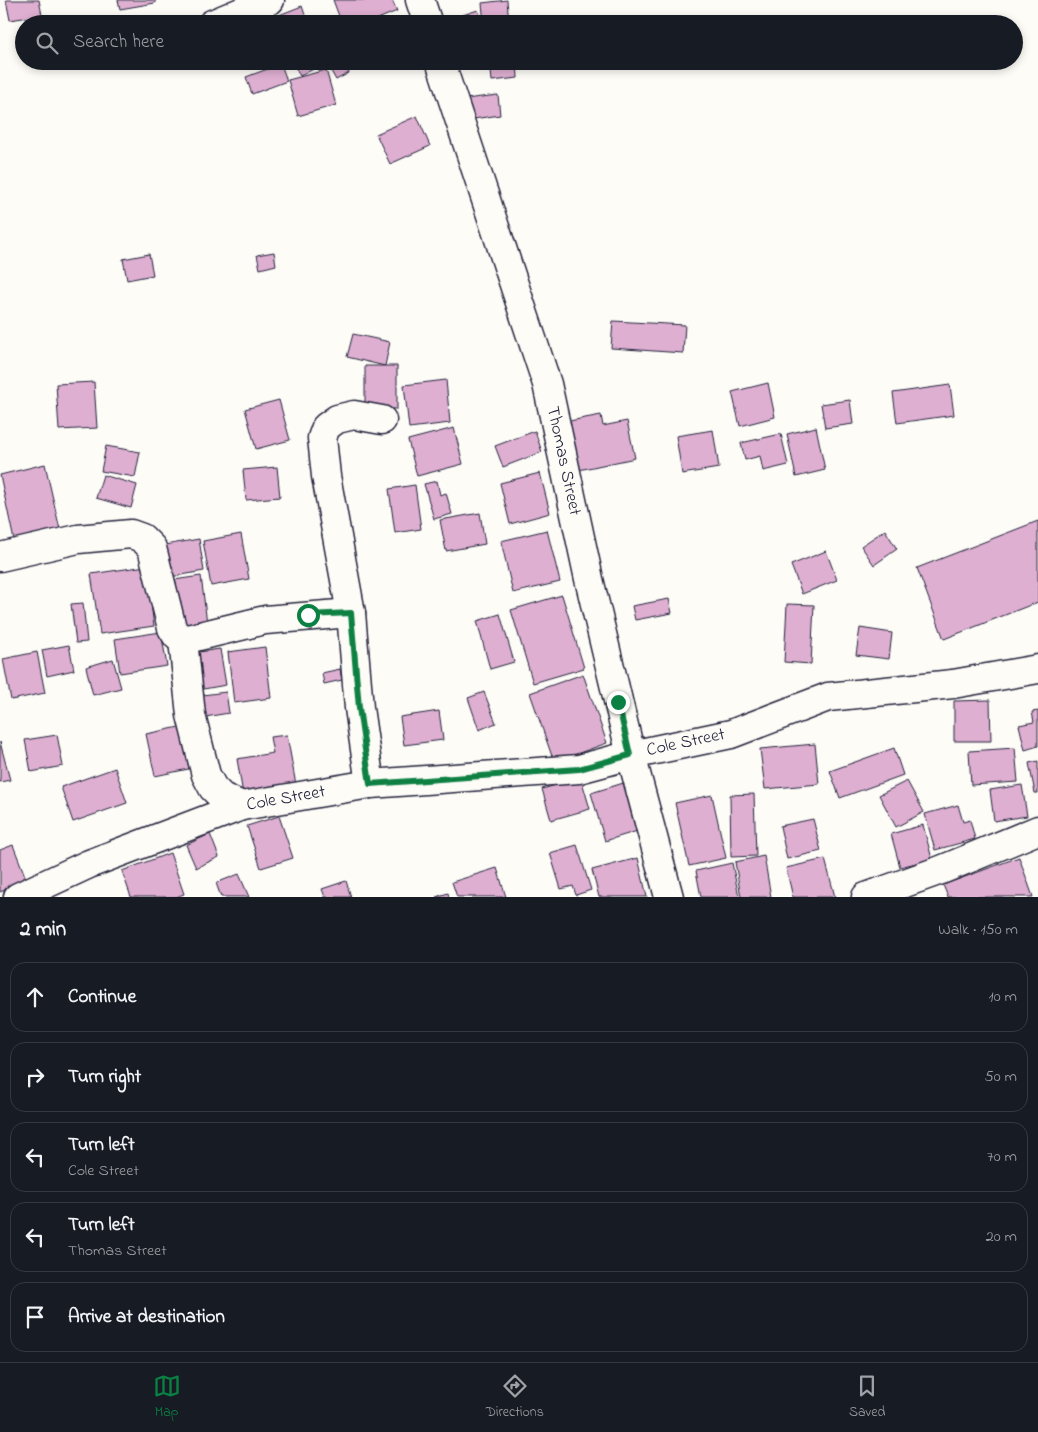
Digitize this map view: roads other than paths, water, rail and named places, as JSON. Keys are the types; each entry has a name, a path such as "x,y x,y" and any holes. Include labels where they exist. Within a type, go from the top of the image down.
{"street":[{"path":"234,15 270,0"},
{"path":"420,0 425,15"},
{"name":"Thomas Street","path":"443,70 547,384 589,579 630,755 670,897"},
{"path":"370,784 359,708 351,613 326,476 322,438 326,427 337,419 354,415 382,420"},
{"path":"0,557 78,539 125,534 142,538 152,548 172,628 177,636 183,640 265,620 351,613"},
{"path":"183,640 191,715 206,775 213,788 222,797 242,806"},
{"name":"Cole Street","path":"18,897 89,864 242,806 370,784 579,769 630,755 731,734 828,696 953,684 1038,669"},
{"path":"866,897 941,870 1038,830"}]}
